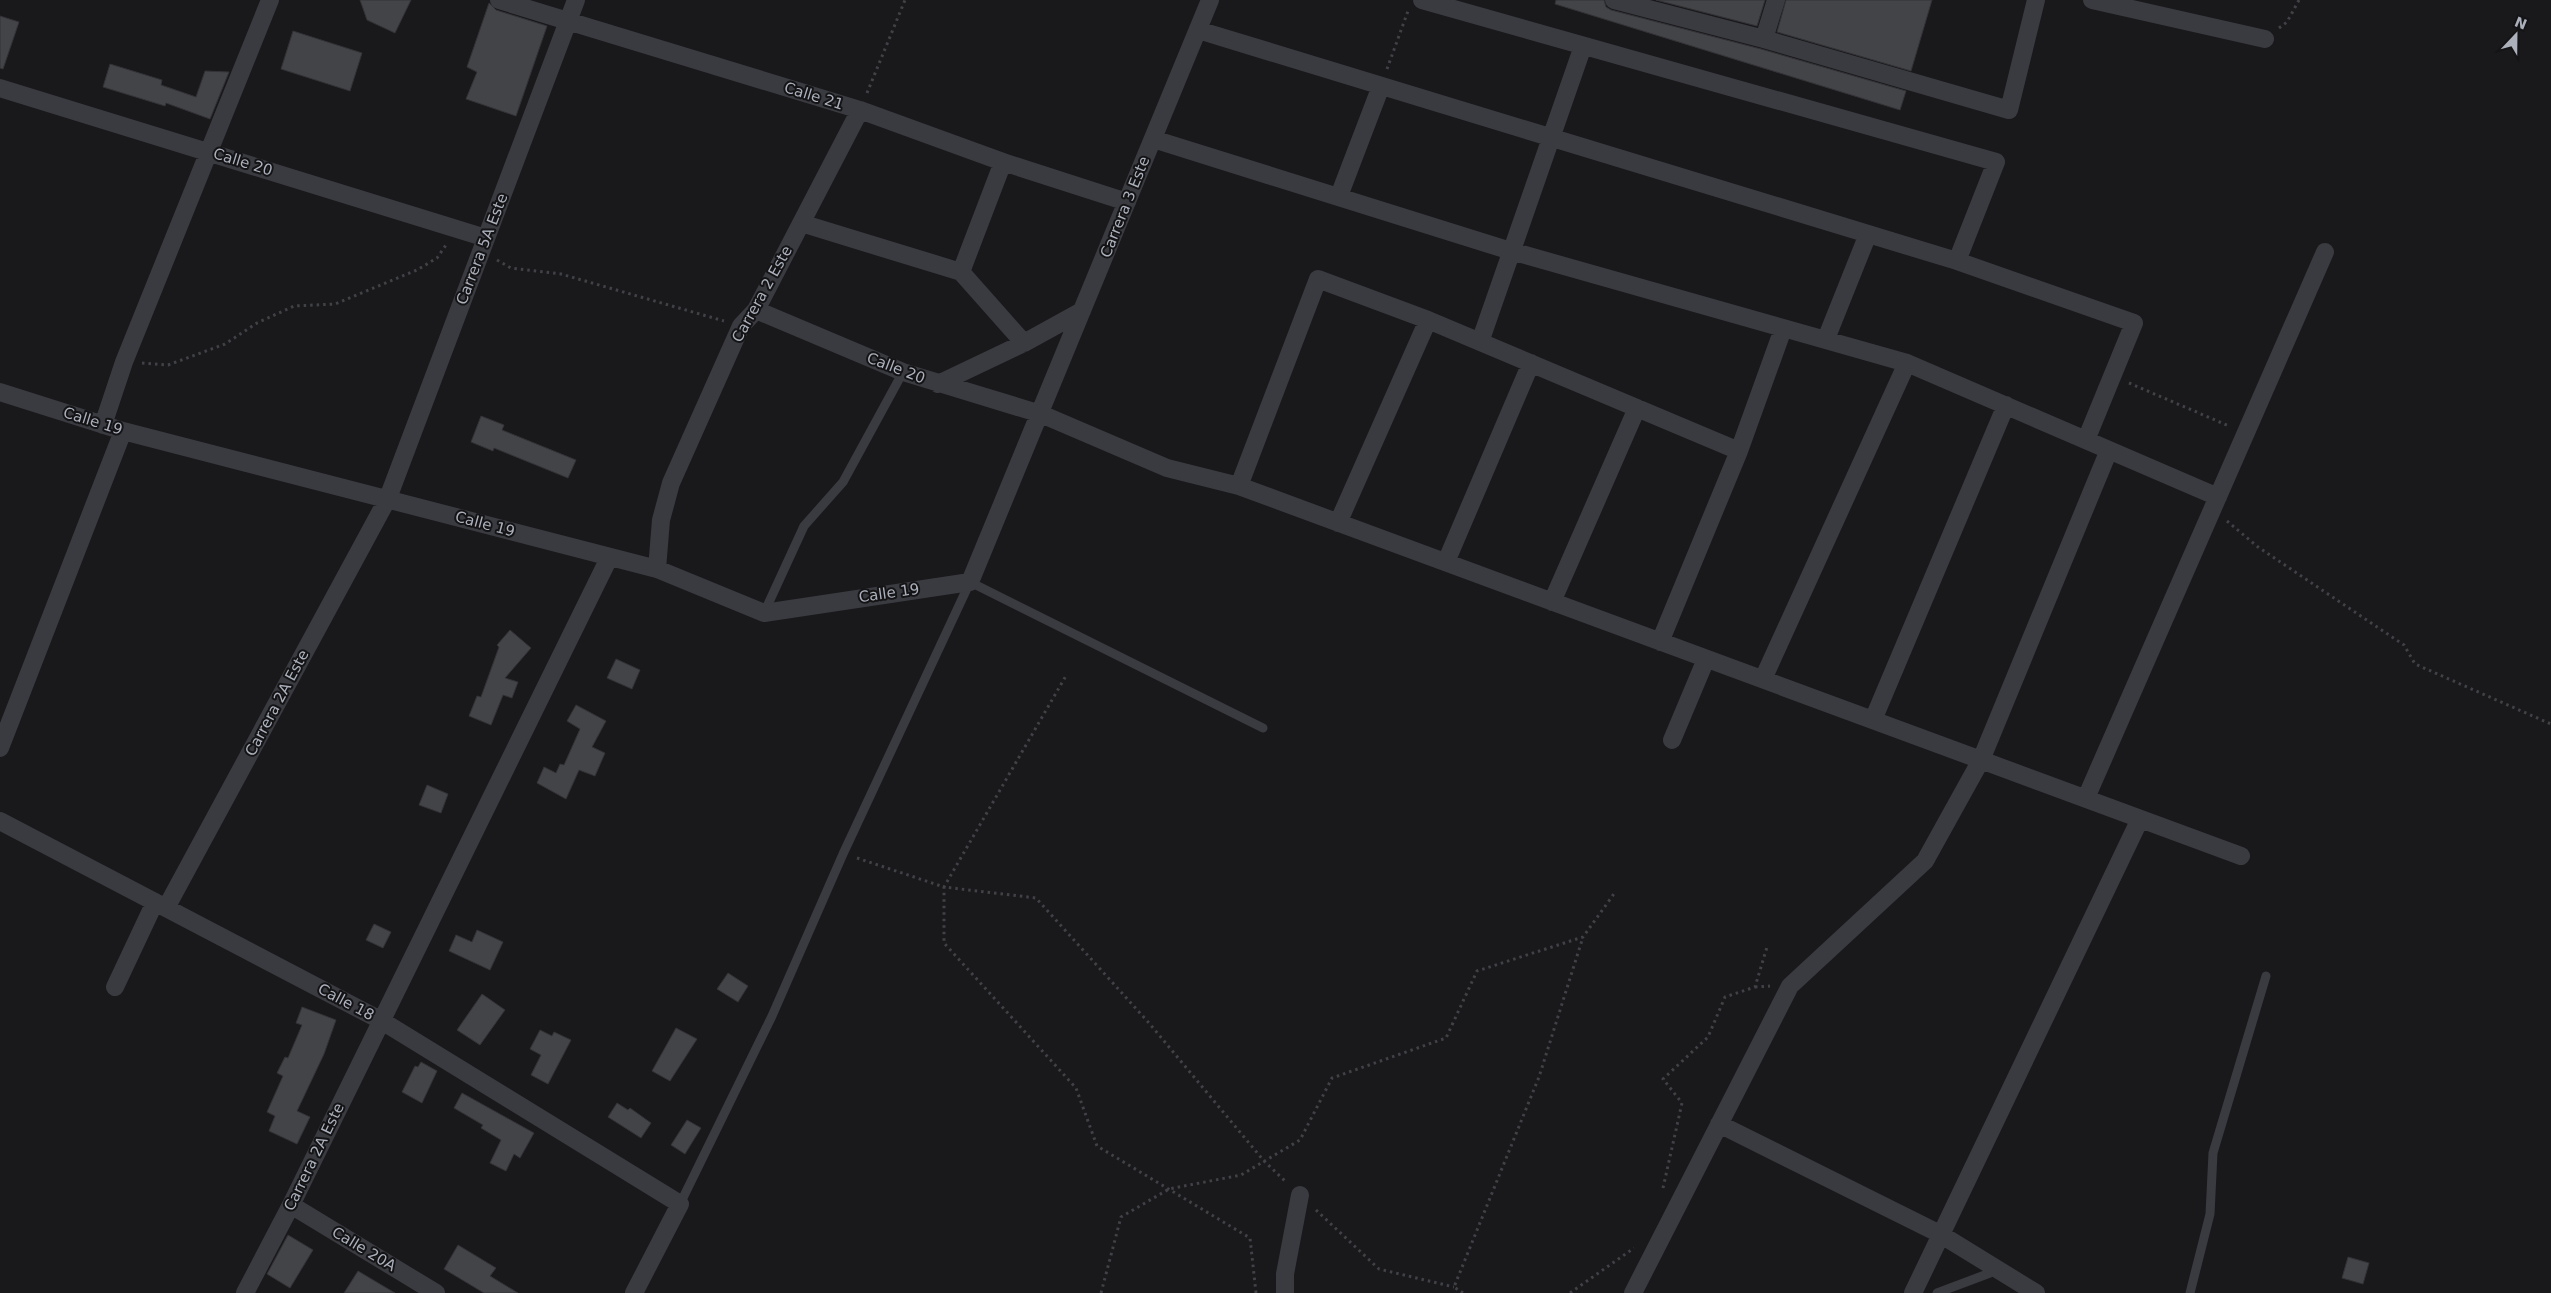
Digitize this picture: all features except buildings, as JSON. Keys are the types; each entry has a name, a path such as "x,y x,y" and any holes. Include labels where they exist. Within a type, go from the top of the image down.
{"street":[{"path":"103,425 124,362 270,0"},
{"name":"Calle 21","path":"499,0 860,110 1003,162 1127,202"},
{"name":"Carrera 5A Este","path":"388,498 576,0"},
{"name":"Carrera 3 Este","path":"970,582 1041,414 1210,0"},
{"path":"1614,0 1764,39 2009,110 2036,0"},
{"path":"1764,39 1776,0"},
{"path":"2097,0 2265,39"},
{"path":"1416,4 1583,46 1996,162 1957,261"},
{"path":"1198,30 1957,261 2134,323 2086,440"},
{"path":"1480,342 1583,46"},
{"path":"1339,196 1381,86"},
{"name":"Calle 20","path":"0,88 458,229 483,244"},
{"name":"Carrera 2 Este","path":"656,569 661,520 671,483 741,326 756,310 860,110"},
{"path":"1153,139 1511,251 1907,362 2108,450 2215,503"},
{"path":"961,272 1003,162"},
{"path":"800,223 961,272 1024,343"},
{"path":"1826,339 1868,234"},
{"path":"2086,798 2325,252"},
{"path":"1239,486 1318,279 1428,320 1739,450"},
{"name":"Calle 20","path":"756,310 903,372 1041,414 1167,468 1239,486 2241,856"},
{"path":"938,384 1024,343 1082,311"},
{"path":"1338,523 1428,320"},
{"path":"1660,642 1739,450 1783,328"},
{"path":"1763,680 1907,362"},
{"path":"1446,562 1532,363"},
{"name":"Calle 19","path":"0,392 123,431 388,498 656,569 764,613 879,594 970,582"},
{"path":"1873,720 2006,405"},
{"path":"1552,602 1637,408"},
{"path":"0,748 123,431"},
{"path":"1633,1293 1790,986 1925,861 1981,760 2108,450"},
{"name":"Carrera 2A Este","path":"115,987 388,498"},
{"name":"Carrera 2A Este","path":"251,1291 291,1205 609,558"},
{"path":"1672,740 1706,659"},
{"path":"1914,1293 1940,1234 2140,819"},
{"name":"Calle 18","path":"0,821 382,1021 680,1204"},
{"path":"1719,1124 1940,1234 2036,1293"},
{"path":"1285,1293 1285,1274 1300,1195"},
{"path":"634,1293 680,1204"},
{"name":"Calle 20A","path":"291,1205 436,1293"}],"lane":[{"path":"764,613 804,526 843,482 903,372"},
{"path":"680,1204 772,1016 842,854 970,582 1263,728"},
{"path":"2190,1293 2210,1214 2213,1153 2266,976"},
{"path":"1937,1293 1998,1270"}],"path":[{"path":"860,110 905,0"},
{"path":"2265,39 2287,22 2299,0"},
{"path":"1381,86 1416,4"},
{"path":"124,362 168,365 225,344 257,324 294,306 335,304 417,270 437,258 458,229"},
{"path":"483,244 511,268 561,274 741,326"},
{"path":"2113,375 2246,434"},
{"path":"2215,503 2258,547 2404,645 2416,664 2551,724"},
{"path":"1067,674 944,886 944,943 1076,1088 1097,1146 1250,1238 1256,1293"},
{"path":"842,854 944,886 1036,898 1149,1023 1264,1161 1379,1269 1454,1287 1463,1293"},
{"path":"1454,1287 1539,1077 1583,937 1616,891"},
{"path":"1101,1293 1122,1217 1170,1189 1241,1175 1300,1140 1332,1078 1446,1038 1477,972 1583,937"},
{"path":"1661,1197 1682,1103 1663,1079 1708,1037 1725,996 1755,986 1767,946"},
{"path":"1570,1293 1638,1245"}]}
